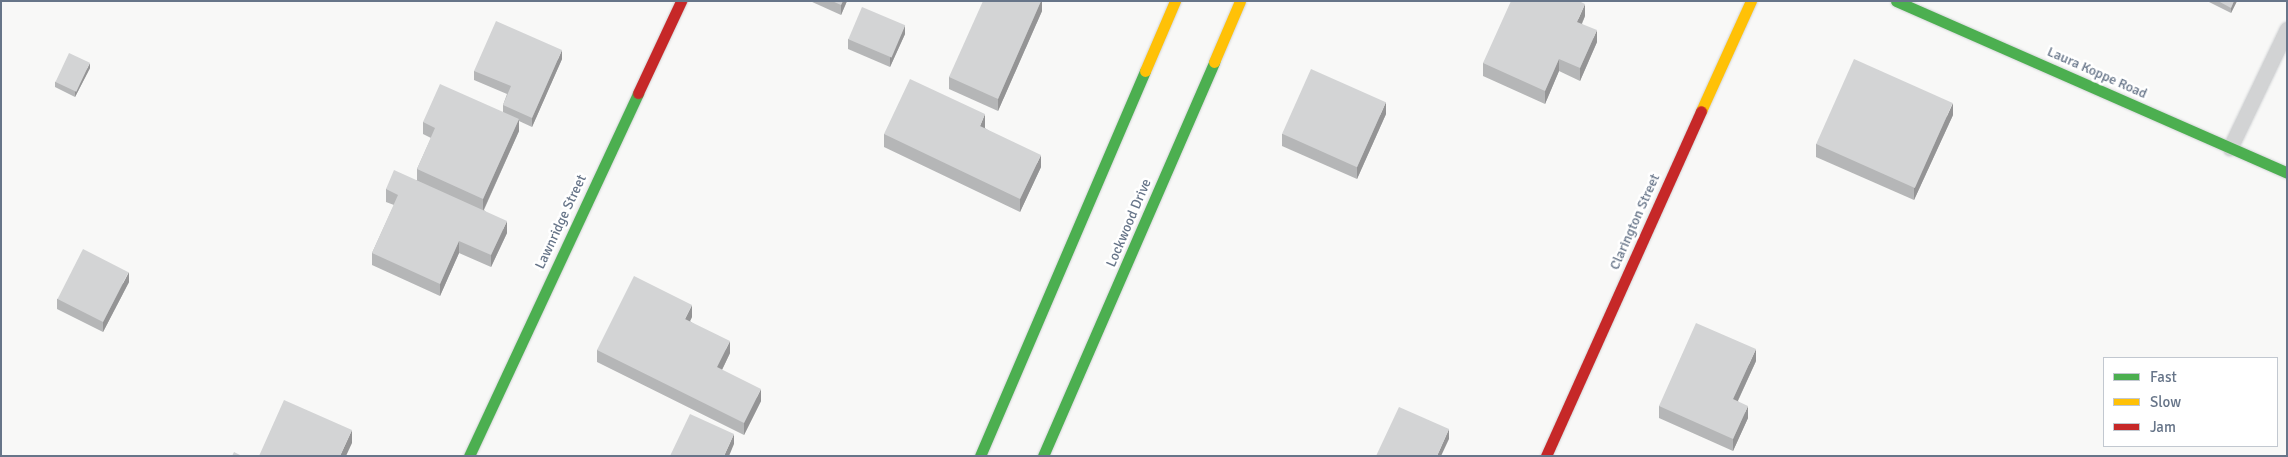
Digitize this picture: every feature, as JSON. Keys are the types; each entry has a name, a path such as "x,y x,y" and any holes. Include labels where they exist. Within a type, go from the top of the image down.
{"street":[{"name":"Lawnridge Street","path":"469,456 681,1"},
{"path":"980,456 1175,1"},
{"name":"Lockwood Drive","path":"1044,456 1240,1"},
{"name":"Clarington Street","path":"1546,456 1751,1"},
{"name":"Laura Koppe Road","path":"1896,1 2287,173"}],"lane":[{"path":"2230,148 2287,29"}],"building":[{"path":"832,1 843,1 841,5"},
{"path":"983,1 1041,1 998,99 949,77"},
{"path":"1511,1 1579,1 1585,4 1577,22 1597,30 1580,68 1559,59 1545,91 1483,63"},
{"path":"2218,1 2234,1 2231,8"},
{"path":"862,7 905,25 892,58 848,39"},
{"path":"496,21 562,50 532,118 503,105 511,86 474,71"},
{"path":"69,53 90,63 76,92 55,82"},
{"path":"1854,59 1953,103 1915,188 1816,144"},
{"path":"1311,69 1386,102 1357,167 1282,134"},
{"path":"910,79 985,114 980,126 1041,155 1020,199 884,134"},
{"path":"440,84 519,119 483,199 417,169 435,128 423,122"},
{"path":"394,170 507,221 491,255 459,241 440,284 372,253 398,195 386,189"},
{"path":"83,249 128,272 103,322 58,299"},
{"path":"634,276 692,305 685,319 730,341 717,367 761,389 744,423 597,350"},
{"path":"1696,323 1756,349 1733,399 1748,406 1733,439 1659,406"},
{"path":"284,400 352,430 340,456 259,456"},
{"path":"1399,407 1449,429 1437,456 1376,456"},
{"path":"690,414 734,434 724,456 670,456"},
{"path":"234,452 242,456 232,456"}],"traffic: fast":[{"path":"1896,1 2287,173"},
{"path":"1043,456 1214,62"},
{"path":"980,456 1145,71"},
{"path":"469,456 638,93"}],"traffic: slow":[{"path":"1145,71 1175,1"},
{"path":"1214,62 1240,1"},
{"path":"1701,111 1751,1"}],"traffic: jam":[{"path":"638,93 681,1"},
{"path":"1546,456 1701,111"}]}
